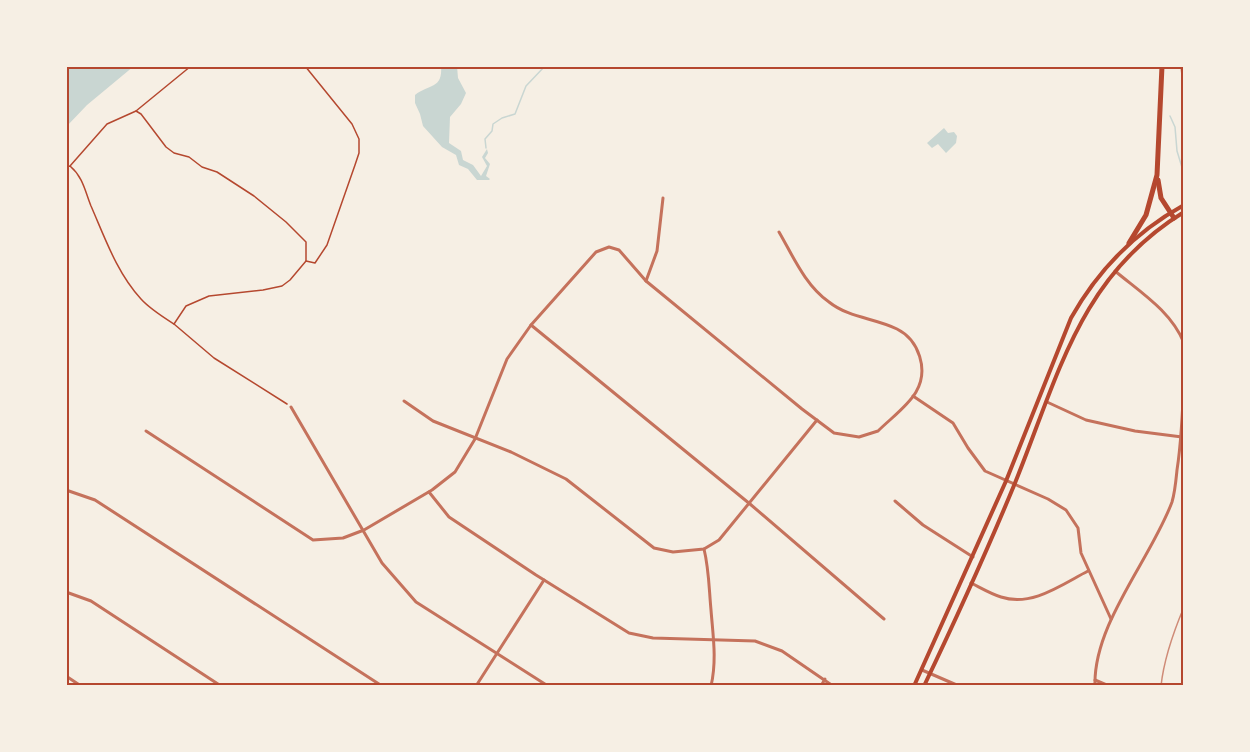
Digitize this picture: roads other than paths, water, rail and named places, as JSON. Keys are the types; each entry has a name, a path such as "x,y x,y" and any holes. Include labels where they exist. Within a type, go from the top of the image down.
{"highway":[{"path":"1162,66 1157,175 1161,198 1174,218"},
{"path":"1183,66 1184,80"},
{"path":"1129,243 1146,215 1157,175"}],"main road":[{"path":"914,686 1006,481 1071,318 1099,274 1129,243 1182,206"},
{"path":"924,686 1014,485 1081,319 1097,293 1115,271 1142,243 1184,212"}],"street":[{"path":"646,281 657,251 663,198"},
{"path":"146,431 313,540 343,538 364,530 429,492 454,472 475,439 507,359 531,325 596,252 605,247 614,247 646,281 834,433 859,437 872,435 878,432 913,396 920,383 921,357 913,343 897,329 851,315 828,302 803,273 779,232"},
{"path":"1115,271 1167,314 1184,343"},
{"path":"531,325 750,504 884,619"},
{"path":"1095,686 1101,649 1111,619 1167,515 1173,498 1182,438 1184,374"},
{"path":"913,396 953,423 985,471 1048,499 1066,510 1078,528 1081,553 1111,619"},
{"path":"404,401 433,422 511,452 566,479 654,548 672,552 704,549 719,540 817,420"},
{"path":"1047,402 1086,420 1182,438"},
{"path":"291,407 382,563 416,602 548,686"},
{"path":"66,490 95,500 382,686"},
{"path":"429,492 449,517 629,633 653,638 755,641 782,651 833,686"},
{"path":"895,501 923,525 973,557"},
{"path":"704,549 708,564 715,659 711,686"},
{"path":"971,583 999,597 1017,600 1042,595 1088,571"},
{"path":"476,686 544,580"},
{"path":"66,592 90,600 221,686"},
{"path":"922,670 959,686"},
{"path":"66,676 81,686"},
{"path":"822,686 825,679"},
{"path":"1095,680 1109,686"}],"waterway":[{"path":"486,148 485,139 492,131 493,124 515,114 526,86 545,66"},
{"path":"1170,116 1175,127 1177,151 1184,174"}],"railway":[{"path":"1161,686 1164,666 1184,607"}]}
